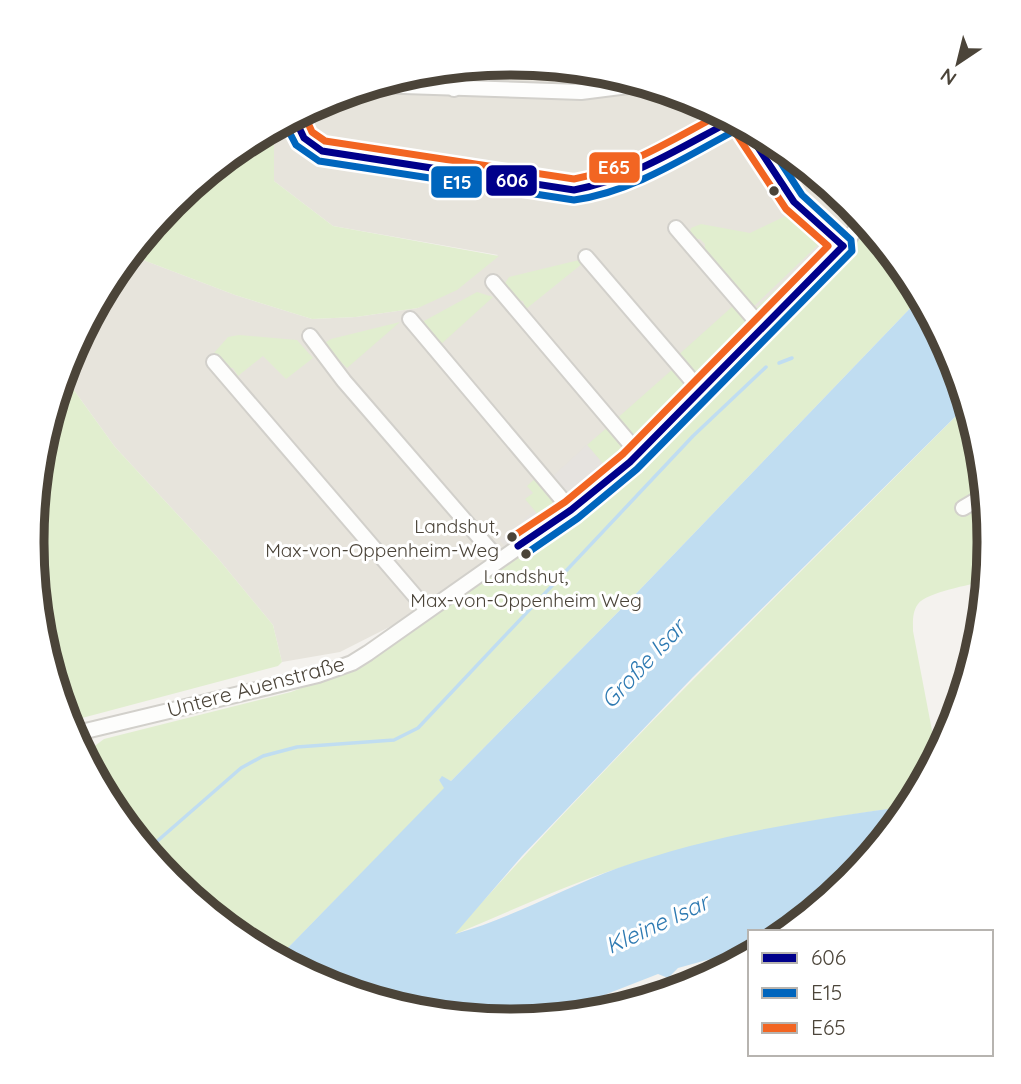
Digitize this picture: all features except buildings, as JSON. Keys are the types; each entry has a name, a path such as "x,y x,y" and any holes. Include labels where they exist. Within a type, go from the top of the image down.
{"street":[{"path":"452,79 453,89"},
{"path":"408,87 581,92 616,87"},
{"path":"296,127 307,143 322,151 537,187 574,190 606,184 628,175 722,126"},
{"path":"757,146 794,202 843,246"},
{"path":"676,228 762,328"},
{"name":"Untere Auenstraße","path":"84,731 334,670 368,653 570,510 638,453 843,246 856,229"},
{"path":"586,257 700,390"},
{"path":"493,282 638,453"},
{"path":"410,319 570,510"},
{"path":"310,336 344,381 498,559"},
{"path":"214,362 427,610"},
{"path":"963,508 975,501"}],"shaded area":[{"path":"480,76 541,76 602,84 631,91 717,123 795,172 853,225 833,249 627,458 578,498 415,614 340,652 282,662 273,625 216,556 115,447 71,386 79,363 106,309 140,259 235,295 312,319 356,317 418,308 498,255 333,226 274,181 274,140 332,111 360,100 419,84"},
{"path":"587,445 605,466 570,495 553,476"},
{"path":"534,511 540,517 505,546 499,540"}],"green space":[{"path":"274,140 274,181 333,226 499,256 457,290 418,308 356,317 312,319 235,295 140,259 180,212 203,191"},
{"path":"792,213 823,240 750,310 704,256 705,244 700,239 691,239 691,228 701,224 750,233"},
{"path":"861,234 881,258 913,305 628,602 451,781 442,777 439,780 445,788 285,951 251,930 203,893 180,872 140,826 106,775 92,748 104,739 291,692 367,663 507,559 533,548 531,546 774,330"},
{"path":"826,243 826,254 769,313 762,318 752,312"},
{"path":"579,260 583,263 526,309 523,301 513,300 503,286 509,277"},
{"path":"477,292 493,297 439,346 422,326 424,321"},
{"path":"734,305 754,327 697,380 675,358"},
{"path":"400,322 347,368 323,344 331,339"},
{"path":"239,335 297,340 313,358 286,379 263,356 238,376 233,368 222,367 214,353 228,337"},
{"path":"674,368 692,389 687,393 685,391 671,405 673,408 635,443 614,421"},
{"path":"71,386 115,447 216,556 273,625 282,662 278,666 78,719 53,633 44,542 53,451"},
{"path":"959,413 968,451 976,511 975,584 930,596 918,604 915,610 913,631 934,739 894,808 765,830 622,867 579,882 453,935 578,799 706,666"},
{"path":"609,426 630,453 612,472 571,501 562,493 566,490 570,495 605,466 587,445"},
{"path":"538,476 561,506 560,510 512,540 540,517 525,499 533,493 527,486"}],"water":[{"path":"913,305 942,363 959,413 693,677 522,856 455,934 476,928 598,876 653,856 725,837 894,808 841,872 770,930 748,930 748,944 731,953 678,968 668,978 658,974 584,1003 571,1005 510,1009 419,1000 360,984 285,951 444,788 439,780 442,776 451,781 628,602"}],"waterway":[{"path":"779,363 792,358"},
{"path":"155,843 241,768 263,756 297,747 394,740 418,728 693,436 766,367"}],"transit line":[{"name":"E65","path":"307,122 312,132 325,141 574,179 631,161 710,120"},
{"name":"606","path":"298,126 304,138 322,151 574,190 636,170 722,126"},
{"name":"E15","path":"289,131 296,145 319,161 574,200 596,196 638,181 733,132"},
{"name":"E65","path":"512,537 565,502 623,454 828,246 786,209 736,134"},
{"name":"606","path":"757,146 794,202 843,246"},
{"name":"E15","path":"524,555 578,518 637,469 852,251 851,240 802,195 780,161"},
{"name":"606","path":"518,546 571,510 630,462 843,246"}],"place":[{"name":"Landshut, Max-von-Oppenheim-Weg","path":"512,537"},
{"name":"Landshut, Max-von-Oppenheim Weg","path":"526,554"}],"water label":[{"name":"Große Isar","path":"643,664"},
{"name":"Kleine Isar","path":"657,924"}]}
